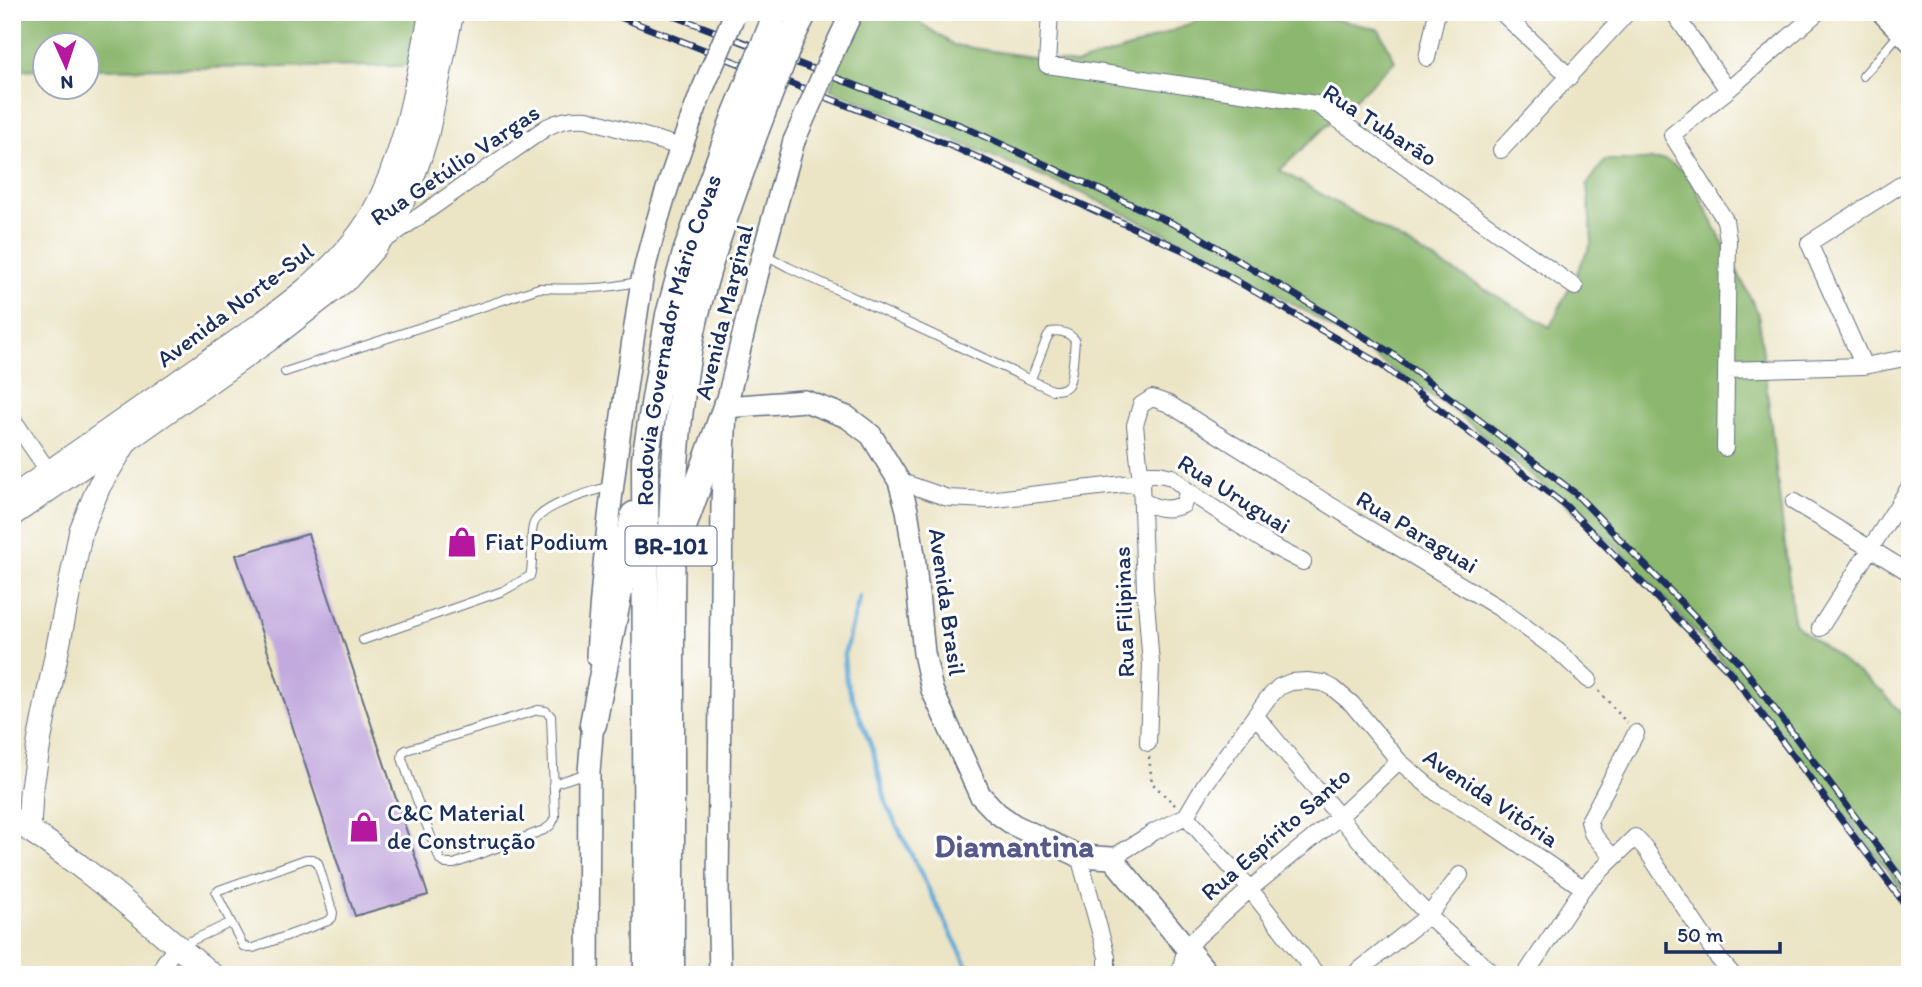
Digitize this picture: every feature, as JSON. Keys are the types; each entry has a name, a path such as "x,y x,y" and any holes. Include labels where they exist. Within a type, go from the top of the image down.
{"main road":[{"name":"Avenida Norte-Sul","path":"12,498 261,324 323,274 351,245 373,214 400,152 431,12"},
{"name":"Avenida Norte-Sul","path":"127,440 271,338 347,279 376,246 405,197 420,157 452,12"},
{"name":"Rodovia Governador Mário Covas","path":"671,975 671,562 672,492 678,422 691,336 746,122 780,26 804,12"},
{"name":"Rodovia Governador Mário Covas","path":"647,975 645,459 668,314 686,253 746,122"},
{"path":"671,562 726,407"},
{"path":"127,440 99,486 81,530 31,793 20,824 74,862 212,975"},
{"path":"593,724 645,459"}],"street":[{"name":"Avenida Marginal","path":"720,975 718,875 721,546 726,407 794,141 852,12"},
{"name":"Rua Tubarão","path":"1051,12 1047,65 1316,104 1575,286"},
{"path":"1427,58 1437,12"},
{"path":"1501,12 1570,77"},
{"path":"1501,150 1628,12"},
{"path":"1673,12 1728,90"},
{"path":"1725,448 1728,240 1725,220 1672,135 1818,12"},
{"path":"1882,12 1905,36"},
{"path":"588,975 589,772 600,594 612,485 642,280 681,147 735,15"},
{"name":"Rua Getúlio Vargas","path":"376,246 547,127 560,121 587,119 681,147"},
{"path":"1864,366 1809,243 1910,178"},
{"path":"1726,370 1864,366 1910,357"},
{"name":"Rua Filipinas","path":"1147,743 1151,664 1141,482 1135,425 1141,405 1152,398"},
{"name":"Rua Paraguai","path":"1152,398 1169,404 1499,608 1558,651 1589,680"},
{"name":"Avenida Brasil","path":"726,407 805,401 847,417 871,435 899,481 907,510 924,653 932,690 980,795 1014,825 1079,856 1112,858"},
{"path":"12,418 49,472"},
{"path":"12,519 127,440"},
{"name":"Rua Uruguai","path":"1141,482 1148,474 1172,477 1188,491 1272,546 1303,562"},
{"path":"899,481 948,498 988,500 1141,482"},
{"path":"1820,628 1910,486"},
{"path":"1142,500 1154,508 1172,509 1183,505 1188,491"},
{"path":"1794,502 1910,573"},
{"name":"Avenida Vitória","path":"1186,816 1205,784 1268,698 1291,682 1323,683 1352,704 1399,761 1439,795 1490,824 1583,888"},
{"path":"1256,716 1339,817 1429,915 1495,975"},
{"path":"1613,858 1592,833 1589,821 1636,733"},
{"name":"Rua Espírito Santo","path":"1186,947 1250,889 1339,817 1399,761"},
{"path":"1209,975 1112,858 1186,816 1250,889 1317,975"},
{"path":"1525,975 1583,888 1635,836 1718,958 1733,975"},
{"path":"1079,856 1107,957 1108,975"},
{"path":"1353,975 1429,915 1460,875"},
{"path":"159,975 164,963 177,947"},
{"path":"1179,975 1186,947"}],"lane":[{"path":"1863,76 1905,36"},
{"path":"764,254 1052,390 1067,386 1070,379 1075,340 1071,335 1051,332 1031,380"},
{"path":"285,372 540,288 602,287 642,280"},
{"path":"363,640 503,591 530,576 533,525 539,514 548,508 612,485"},
{"path":"538,710 546,711 551,716 553,784 555,817 551,825 453,864 446,864 440,860 402,758 403,752 538,710"},
{"path":"553,784 589,772"},
{"path":"306,859 313,859 318,863 333,912 328,921 248,948 243,946 230,923 216,896 219,890 306,859"},
{"path":"177,947 230,923"}],"path":[{"path":"1589,680 1636,733"},
{"path":"1147,743 1152,783 1186,816"}],"green space":[{"path":"12,12 424,12 416,62 402,66 102,69 102,32 32,32 32,69 12,70"},
{"path":"863,12 904,12 954,45 1076,64 1133,47 1206,17 1231,12 1302,12 1379,29 1395,61 1280,170 1550,327 1592,242 1587,185 1605,160 1665,160 1688,173 1758,313 1794,624 1882,691 1910,724 1910,899 1733,673 1620,550 1457,413 1312,315 1205,253 1086,195 830,89 848,40"}],"building":[{"path":"308,534 428,895 355,916 236,555"}],"waterway":[{"path":"860,596 844,655 846,681 873,751 887,806 972,975"}],"railway":[{"path":"607,12 954,147 1185,251 1380,364 1566,506 1730,672 1910,911"},
{"path":"664,12 962,126 1193,233 1391,353 1575,493 1740,663 1910,890"}],"place":[{"name":"Fiat Podium","path":"462,542"},
{"name":"C&C Material de Construção","path":"364,827"}],"district":[{"name":"Diamantina","path":"1014,846"}]}
